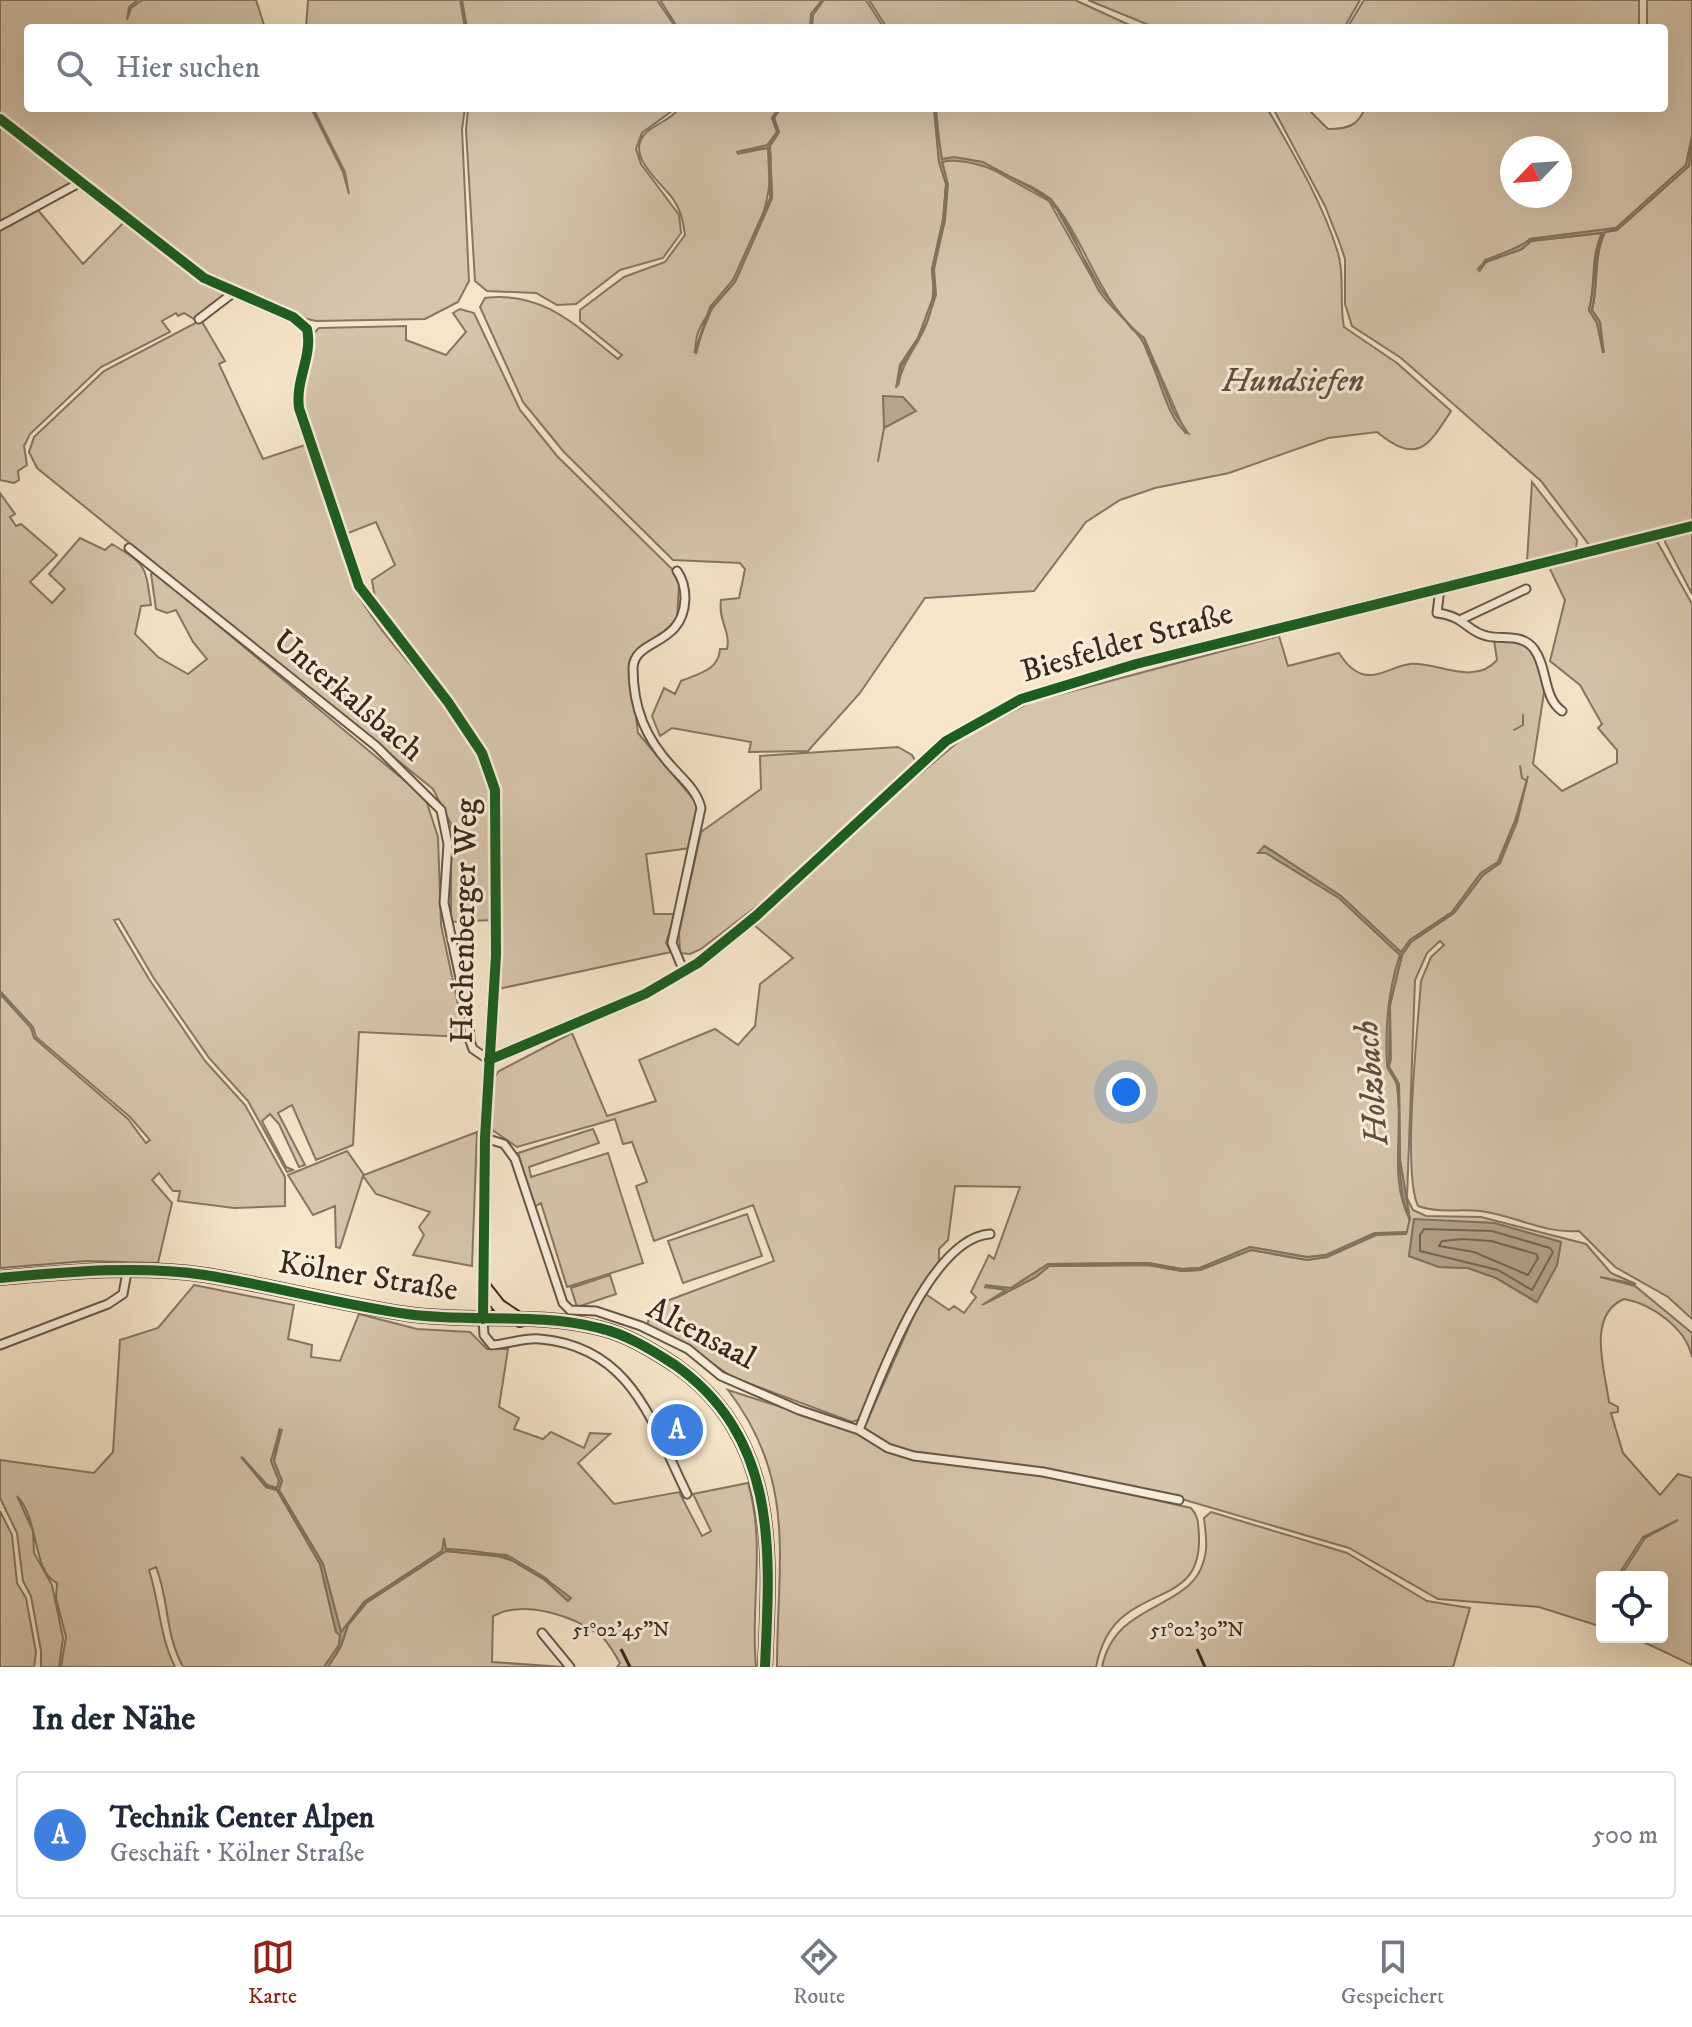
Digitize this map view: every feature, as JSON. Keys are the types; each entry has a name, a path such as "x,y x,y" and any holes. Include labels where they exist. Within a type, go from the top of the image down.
{"main road":[{"name":"Kölner Straße","path":"0,1278 127,1272 204,1275 406,1314 600,1328 627,1337 690,1376 725,1414 756,1474 766,1517 765,1667"},
{"path":"484,1287 499,1306 520,1320"}],"street":[{"name":"Hachenberger Weg","path":"0,119 191,268 233,293 293,317 307,329 310,341 298,384 299,408 359,586 448,702 489,772 495,790 496,886 485,1138 483,1319"},
{"path":"0,226 81,182"},
{"path":"199,319 233,293"},
{"name":"Biesfelder Straße","path":"489,1060 645,994 684,972 756,916 946,741 1010,704 1093,675 1692,526"},
{"name":"Unterkalsbach","path":"129,548 376,746 441,810 448,844 444,903 462,983 470,1041 473,1049 489,1060"},
{"path":"677,571 685,593 681,623 638,654 633,665 644,731 694,792 701,808 672,943 684,972"},
{"path":"1440,588 1437,613 1462,619 1484,636 1518,639 1531,646 1544,669 1550,699 1562,711"},
{"path":"1462,619 1526,589"},
{"name":"Altensaal","path":"485,1138 504,1144 515,1159 565,1306 596,1311 641,1326 688,1349 721,1376 799,1410 859,1430 888,1448 914,1456 1043,1472 1179,1500"},
{"path":"859,1430 899,1334 930,1278 968,1240 990,1234"},
{"path":"0,1345 108,1304 123,1294 127,1272"},
{"name":"Kölner Straße","path":"483,1319 484,1335 492,1345 537,1338 578,1345 607,1361 633,1387 687,1494"},
{"path":"542,1633 570,1667"}],"green space":[{"path":"0,0 138,0 129,7 127,20 131,8 142,0 256,0 264,24 24,24 24,112 313,112 343,172 349,194 345,172 315,112 464,112 462,129 469,281 458,302 425,319 316,321 303,318 200,269 0,113"},
{"path":"308,0 460,0 464,24 306,24"},
{"path":"462,0 657,0 673,24 466,24"},
{"path":"660,0 822,0 811,14 810,24 675,24"},
{"path":"824,0 866,0 881,24 812,24 813,15"},
{"path":"869,0 1075,0 1127,24 884,24"},
{"path":"1088,0 1360,0 1346,24 1146,24"},
{"path":"1364,0 1639,0 1639,24 1349,24"},
{"path":"1647,0 1692,0 1692,136 1686,165 1616,228 1530,239 1521,247 1485,260 1479,272 1486,262 1522,249 1531,241 1602,233 1596,252 1589,310 1597,323 1604,353 1600,322 1592,310 1599,251 1605,232 1617,230 1689,166 1692,142 1692,521 1590,546 1541,481 1401,358 1352,326 1345,304 1345,259 1340,244 1325,206 1275,112 1311,112 1328,129 1351,125 1363,112 1668,112 1668,24 1647,24"},
{"path":"468,112 671,112 642,133 636,149 641,164 679,215 681,233 663,258 620,270 576,304 557,305 536,293 487,291 475,281 466,130"},
{"name":"Hundsiefen","path":"675,112 776,112 772,118 777,132 767,145 737,154 768,148 770,182 767,199 750,247 772,198 770,146 779,132 774,118 778,112 934,112 939,162 946,184 942,161 955,159 983,164 1049,201 1099,290 1127,322 1105,291 1076,236 1049,198 982,163 958,158 941,159 936,112 1269,112 1307,179 1332,234 1340,262 1344,327 1397,363 1451,411 1435,434 1420,447 1402,448 1377,432 1328,438 1229,473 1155,488 1120,500 1086,522 1034,591 925,598 860,693 808,751 749,752 751,742 672,728 660,736 652,716 664,688 675,694 681,681 712,667 720,649 727,649 721,600 739,598 745,569 740,563 673,560 563,451 523,402 480,307 485,298 506,297 541,305 572,323 618,359 622,355 580,321 580,310 624,277 665,262 685,235 676,203 642,161 639,152 644,135","holes":["750,248 735,282 715,305","932,299 926,325 903,369 898,386 900,365 918,338","711,310 704,324 696,354 698,333","1129,324 1144,338 1186,434 1172,413 1142,339"]},
{"path":"0,125 70,179 69,186 0,222"},
{"path":"38,210 83,264 125,221 227,294 227,298 194,319 184,313 178,316 176,313 162,321 170,332 101,367 30,434 24,446 27,465 18,471 19,480 14,483 0,480 0,230"},
{"path":"460,309 474,313 520,410 557,456 672,569 679,584 677,619 630,666 638,733 695,801 698,813 690,848 646,854 654,914 675,914 666,943 671,952 498,989 501,956 499,788 483,746 418,655 376,604 372,580 395,565 376,522 346,534 303,401 313,334 319,328 406,326 406,340 446,355 466,332 453,313"},
{"path":"201,320 225,361 219,364 263,459 305,445 355,589 385,634 459,726 473,750 484,774 491,807 492,920 451,922 451,824 433,789 37,468 29,452 34,437 104,371"},
{"path":"1532,482 1577,540 1576,549 1527,561"},
{"path":"0,493 15,514 10,517 16,526 21,524 57,555 30,582 52,603 65,589 49,574 80,538 105,550 112,544 138,562 145,574 151,605 141,606 135,634 158,657 188,674 207,659 193,642 176,610 167,613 156,609 151,574 154,572 416,790 426,800 438,837 441,925 465,1037 359,1032 353,1145 316,1160 292,1105 278,1113 305,1165 299,1167 279,1124 270,1114 262,1121 286,1167 293,1170 287,1172 248,1101 209,1058 153,977 119,919 114,920 149,979 205,1061 245,1105 285,1177 285,1206 234,1208 178,1201 180,1191 173,1191 159,1173 152,1180 172,1203 158,1263 86,1261 0,1268 0,994 31,1028 34,1038 128,1119 146,1143 150,1140 130,1117 36,1037 33,1027 0,991"},
{"path":"1692,530 1692,594 1665,542 1667,535"},
{"path":"1651,540 1658,543 1692,604 1692,1319 1668,1297 1615,1267 1579,1231 1553,1230 1480,1211 1418,1206 1413,1189 1411,1132 1421,981 1431,957 1444,945 1440,941 1427,953 1415,980 1407,1198 1413,1210 1426,1216 1481,1217 1586,1244 1611,1273 1636,1284 1600,1277 1635,1286 1692,1333 1692,1357 1683,1336 1666,1319 1646,1306 1624,1299 1612,1307 1605,1317 1601,1345 1609,1402 1618,1407 1618,1412 1611,1413 1623,1453 1660,1495 1678,1474 1692,1478 1692,1665 1646,1643 1668,1643 1668,1571 1624,1571 1645,1538 1678,1520 1643,1537 1621,1571 1596,1571 1596,1625 1539,1607 1438,1599 1349,1548 1168,1495 1027,1467 910,1451 893,1446 864,1428 924,1293 949,1310 954,1306 964,1313 976,1297 971,1292 989,1255 994,1259 1020,1187 955,1186 948,1240 939,1249 939,1266 913,1299 861,1419 852,1422 732,1377 680,1341 647,1325 653,1306 774,1261 753,1205 654,1241 636,1186 647,1182 632,1142 623,1144 615,1119 517,1147 491,1129 493,1079 499,1071 572,1033 607,1116 656,1101 639,1060 715,1029 738,1045 755,1026 760,984 793,958 754,925 875,812 965,736 1031,702 1279,636 1288,666 1339,653 1351,668 1368,675 1410,664 1477,672 1497,660 1494,640 1524,643 1532,651 1545,686 1533,764 1562,791 1617,763 1617,750 1598,728 1602,724 1580,685 1550,661 1565,600 1549,567","holes":["1515,821 1500,863 1483,875 1454,913 1411,942 1402,955 1390,1005 1400,955 1339,898 1266,853 1259,853 1265,846 1341,896 1401,953 1410,940 1452,912 1481,873 1498,862","1390,1005 1389,1067 1399,1084 1400,1160 1410,1220 1403,1204 1398,1171 1397,1085 1387,1065","1414,1220 1494,1223 1561,1242 1557,1265 1536,1302 1496,1278 1468,1268 1439,1267 1409,1256","1375,1233 1407,1234 1376,1235 1327,1257 1307,1260 1251,1250 1200,1270 1182,1271 1148,1265 1049,1266 1036,1277 988,1302 1007,1290 984,1287 1011,1288 1048,1264 1148,1263 1182,1269 1200,1268 1250,1247 1307,1257 1326,1255"]},
{"path":"898,747 912,755 916,762 774,893 701,949 690,954 680,953 679,932 701,832 761,789 760,756"},
{"path":"593,1129 599,1143 529,1167 531,1177 608,1153 643,1263 567,1287 541,1203 534,1207 518,1153"},
{"path":"477,1132 472,1266 413,1255 424,1235 419,1227 430,1212 376,1194 363,1176 340,1248 336,1247 335,1206 313,1215 288,1175 347,1151 364,1175"},
{"path":"747,1214 762,1256 683,1283 668,1241"},
{"path":"610,1275 616,1294 577,1307 571,1288"},
{"path":"194,1285 294,1305 288,1339 312,1345 311,1357 340,1361 359,1314 417,1329 470,1332 487,1349 508,1349 499,1407 519,1418 514,1429 543,1439 551,1432 584,1448 590,1433 610,1434 578,1463 614,1504 679,1492 702,1536 711,1531 693,1494 748,1483 757,1552 756,1667 617,1667 620,1663 609,1646 591,1629 549,1612 519,1609 493,1616 492,1662 563,1667 328,1667 341,1646 348,1625 366,1603 446,1551 506,1557 545,1580 568,1601 546,1578 507,1555 445,1549 364,1602 341,1633 323,1564 279,1490 282,1481 274,1461 282,1429 271,1461 279,1481 277,1488 267,1485 242,1457 266,1487 277,1490 320,1564 336,1632 340,1635 339,1645 324,1667 183,1667 173,1641 156,1567 149,1570 166,1643 175,1667 61,1667 66,1637 56,1598 57,1583 43,1568 33,1531 34,1553 52,1585 63,1638 59,1667 41,1667 41,1651 31,1596 23,1581 17,1533 0,1498 0,1460 94,1473 113,1452 120,1340 158,1328","holes":["17,1496 24,1506 33,1531"]},
{"path":"728,1390 849,1429 891,1451 1049,1476 1191,1508 1197,1518 1199,1536 1198,1555 1193,1569 1176,1587 1138,1606 1119,1620 1106,1638 1096,1667 777,1667 780,1557 774,1490 765,1457 750,1424"},
{"path":"0,1511 12,1535 17,1583 26,1598 36,1652 34,1667 0,1667"},
{"path":"1211,1512 1347,1553 1427,1601 1470,1608 1453,1667 1102,1667 1111,1644 1124,1627 1189,1585 1200,1570 1206,1549 1204,1518"}],"water":[{"path":"777,112 774,118 779,132 770,146 772,198 735,282 712,308 694,353 710,307 733,280 770,198 768,148 736,152 768,145 777,132 772,118"},
{"path":"935,112 942,159 954,157 983,162 1012,178 968,162 942,162 948,184 945,220 934,269 936,295 918,338 934,295 932,269 943,220 946,184 939,162"},
{"path":"1692,136 1689,166 1617,230 1605,232 1597,261 1592,310 1600,322 1603,353 1597,323 1589,310 1597,252 1602,233 1531,241 1522,249 1486,262 1477,270 1482,264 1530,239 1616,228 1686,165"},
{"path":"1029,187 1051,199 1056,208 1048,200"},
{"path":"1056,208 1071,231 1082,255"},
{"path":"1082,255 1101,289 1126,321 1099,291"},
{"path":"1135,332 1144,338 1174,412 1188,433 1174,417 1148,352"},
{"path":"917,339 902,366 896,388 900,365"},
{"path":"883,396 903,397 916,411 884,428"},
{"path":"1528,776 1517,822 1500,863 1483,875 1454,913 1411,942 1402,955 1390,1005 1389,1067 1399,1084 1400,1160 1410,1221 1401,1188 1397,1086 1387,1065 1388,1010 1400,955 1339,898 1266,853 1258,853 1264,846 1341,896 1401,952 1410,940 1452,912 1481,873 1498,862 1515,821"},
{"path":"1414,1219 1494,1223 1561,1242 1557,1265 1537,1302 1496,1278 1468,1268 1439,1267 1409,1256"},
{"path":"1408,1232 1376,1235 1327,1257 1307,1260 1251,1250 1200,1270 1182,1271 1148,1265 1049,1266 1036,1277 982,1305 1006,1290 985,1285 1011,1288 1048,1264 1148,1263 1182,1269 1200,1268 1250,1247 1307,1257 1326,1255 1375,1233"},
{"path":"280,1428 274,1461 282,1481 279,1490 323,1564 341,1632 364,1602 442,1551 444,1538 446,1549 499,1556 446,1551 366,1603 348,1625 341,1646 328,1667 324,1667 339,1645 340,1635 336,1632 320,1564 277,1490 266,1487 241,1457 267,1485 277,1488 279,1481 271,1461"},
{"path":"513,1561 541,1576 571,1598 568,1601 545,1580"}],"waterway":[{"path":"878,461 884,428"},
{"name":"Holzbach","path":"1514,730 1523,725 1523,715"},
{"name":"Holzbach","path":"1520,766 1522,778 1527,781"},
{"name":"Holzbach","path":"1407,1231 1410,1218"}],"cycle path":[{"path":"0,119 204,278 293,317 307,329 308,349 299,388 299,408 359,586 448,702 482,753 495,790 496,955 485,1138 483,1319"},
{"path":"489,1060 645,994 698,963 756,916 946,741 1021,699 1136,664 1692,526"},
{"path":"0,1278 102,1270 180,1272 407,1314 576,1323 619,1334 638,1343 675,1365 709,1395 734,1428 751,1463 761,1501 766,1541 765,1667"}],"place":[{"name":"Technik Center Alpen","path":"677,1430"}]}
